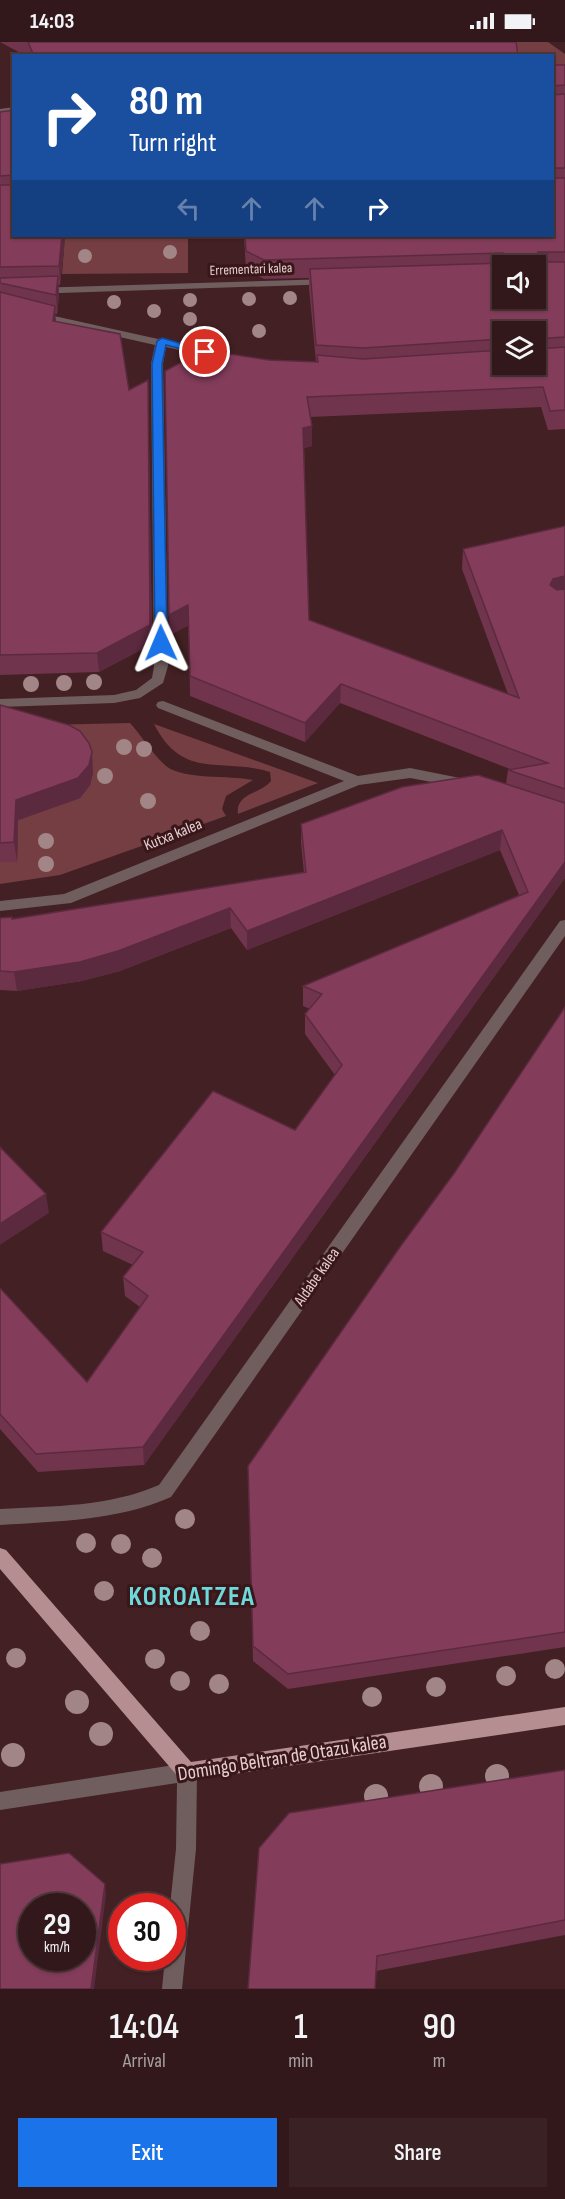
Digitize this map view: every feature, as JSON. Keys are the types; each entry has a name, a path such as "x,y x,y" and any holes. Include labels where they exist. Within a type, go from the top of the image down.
{"main road":[{"path":"0,1556 187,1772"},
{"name":"Domingo Beltran de Otazu kalea","path":"187,1772 565,1716"}],"street":[{"name":"Errementari kalea","path":"0,292 344,281"},
{"path":"0,307 236,359"},
{"path":"0,703 114,699 140,694 158,680 161,666 157,364 162,341"},
{"name":"Kutxa kalea","path":"163,705 357,781"},
{"name":"Kutxa kalea","path":"0,906 66,899 357,781 410,773 456,780 488,791"},
{"name":"Aldabe kalea","path":"0,1517 116,1509 143,1503 165,1491 565,925"},
{"path":"172,1989 186,1849 187,1772"},
{"name":"Domingo Beltran de Otazu kalea","path":"0,1801 187,1772"}],"shaded area":[{"path":"395,42 548,42 565,54 565,71 554,72 554,54 371,54"},
{"path":"65,237 188,237 188,273 62,274"},
{"path":"130,723 161,762 174,770 195,775 253,780 226,796 222,809 226,816 60,875 0,884 0,862 17,861 18,820 80,798 90,785 93,772 0,726"},
{"path":"154,724 318,783 238,814 238,807 244,798 271,781 270,772 252,768 204,764 191,760 177,753 165,742"}],"building":[{"path":"28,42 516,42 518,54 33,54"},
{"path":"554,65 565,65 565,85 554,86"},
{"path":"565,94 565,168 554,168 554,95"},
{"path":"12,110 12,175 0,176 0,112"},
{"path":"554,178 565,178 565,252 538,252 537,255 506,255 503,253 264,260 246,251 245,237 554,237"},
{"path":"0,185 12,185 12,237 62,237 59,266 0,267"},
{"path":"546,262 565,262 565,337 546,338 546,321 492,321 492,340 363,348 316,345 310,269 492,263 492,309 546,309"},
{"path":"58,276 56,295 0,283 0,278"},
{"path":"0,292 55,306 53,321 120,334 129,390 148,380 150,625 97,653 0,655"},
{"path":"565,347 565,410 550,411 543,387 307,397 312,426 303,428 309,620 519,698 463,549 565,526 565,576 553,579 550,585 557,590 565,589 565,789 508,770 548,763 341,684 305,723 190,676 188,605 169,615 165,371 204,350 269,360 318,362 317,355 363,359 492,351 492,375 546,375 546,348"},
{"path":"0,705 69,725 80,731 89,743 92,752 89,765 78,778 16,800 14,842 0,843"},
{"path":"478,775 565,803 565,862 143,1447 36,1454 0,1414 0,1288 87,1382 148,1296 123,1277 143,1252 101,1232 213,1091 295,1130 342,1065 305,1014 322,994 303,986 528,892 502,830 247,931 230,908 118,951 80,962 14,972 0,971 0,918 12,917 12,919 306,872 301,824 402,787"},
{"path":"565,1007 565,1632 288,1674 253,1646 248,1466 455,1172"},
{"path":"0,1147 46,1194 0,1224"},
{"path":"565,1770 565,1920 377,1956 375,1989 248,1989 259,1848 289,1813"},
{"path":"69,1853 105,1884 96,1952 96,1893 18,1893 18,1971 93,1971 91,1989 0,1989 0,1864"}],"district":[{"name":"KOROATZEA","path":"192,1597"}],"route":[{"path":"161,643 157,364 162,341 205,352"}]}
